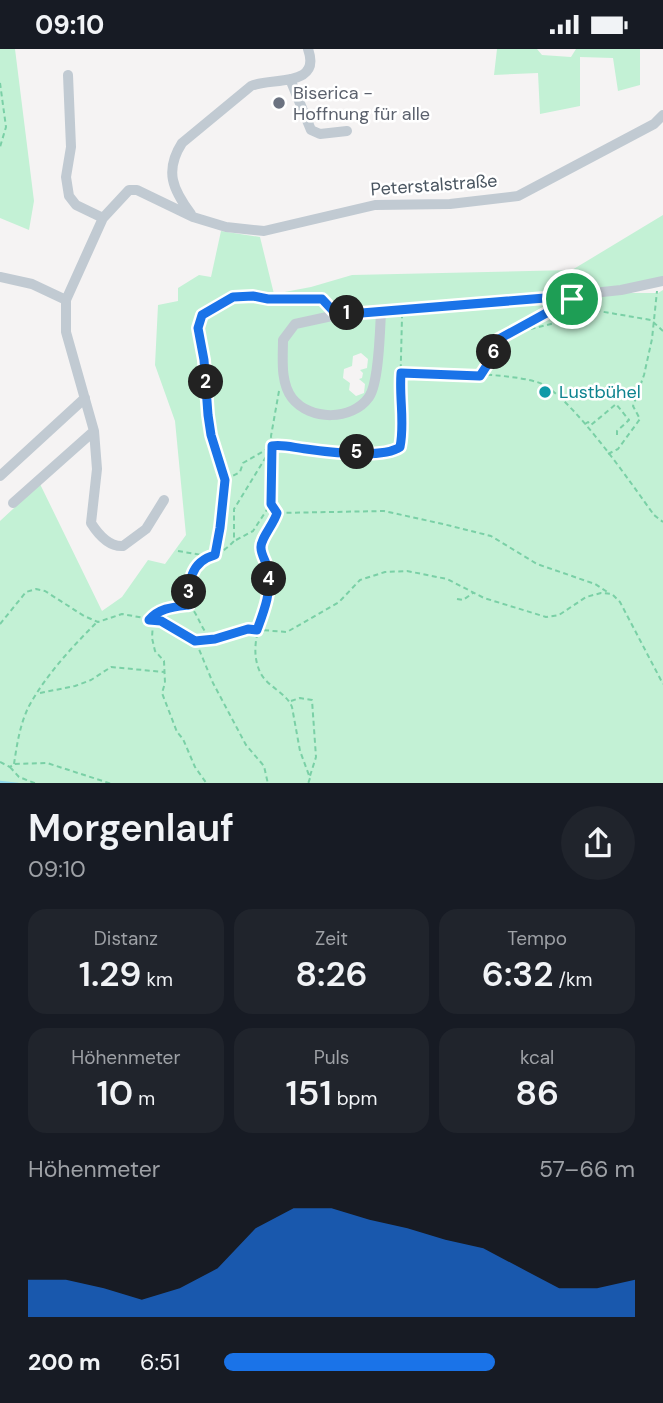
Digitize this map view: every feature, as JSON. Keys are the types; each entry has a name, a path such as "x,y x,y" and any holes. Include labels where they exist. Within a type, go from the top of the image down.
{"street":[{"path":"193,216 177,196 173,184 173,166 182,143 251,86 259,82 304,75 310,65 308,49"},
{"path":"68,75 71,147 66,177 68,196 76,205 103,218 66,300 66,333 94,431 97,469 91,523 99,534 112,544 123,545 146,529 164,500"},
{"path":"290,79 311,130 320,134 347,131"},
{"name":"Peterstalstraße","path":"103,218 132,189 193,216 226,227 264,231 375,205 450,204 518,196 654,124 663,115"},
{"path":"0,277 32,284 66,300"},
{"path":"381,311 373,388 368,398 358,406 338,414 315,414 292,398 285,382 283,340 295,324 337,315 402,309 545,298 660,282"},
{"path":"0,476 85,398"},
{"path":"13,503 94,431"}],"path":[{"path":"0,83 6,127 0,147"},
{"path":"608,454 618,449 640,419 633,406 644,375 660,282"},
{"path":"215,555 225,480 211,435 208,415 204,360 198,328 202,315 233,297 253,296 268,299 322,299 337,315"},
{"path":"574,299 587,309 651,320 663,331"},
{"path":"480,376 493,356 499,339 562,304"},
{"path":"225,480 240,472 243,463 272,446 372,453 400,447 402,309"},
{"path":"514,333 576,318 587,309"},
{"path":"401,373 513,378 550,388 585,424 654,515 663,522"},
{"path":"212,639 204,631 197,613 189,605 190,577 197,564 224,552 234,541 253,531 271,504 271,436 277,411 276,400 279,389 285,382"},
{"path":"585,424 587,422 591,425 616,404 629,421 617,431 617,435"},
{"path":"234,541 234,509 272,446"},
{"path":"271,504 277,513 261,548 269,584 267,603 257,630 255,648 260,672 271,687 290,702 300,751 310,778"},
{"path":"277,513 384,511 491,536 537,564 595,584 612,594 620,602 663,684"},
{"path":"178,551 209,557"},
{"path":"195,641 248,629 287,632 340,602 360,580 385,572 425,573 447,579 474,593 546,617 559,615 593,594 612,594"},
{"path":"0,624 26,592 36,589 45,591 98,622"},
{"path":"457,599 463,600 474,593"},
{"path":"149,620 162,610 189,605"},
{"path":"14,764 19,733 29,706 61,659 98,622 122,614 161,621 195,641 213,683 246,745 264,767 268,783"},
{"path":"153,621 152,638 155,651 163,661 162,693 177,732 183,739 195,767 207,783"},
{"path":"39,693 75,687 111,667 164,672"},
{"path":"290,702 300,698 312,700 316,757 308,783"},
{"path":"0,762 10,767 19,777 37,783"},
{"path":"10,767 14,764 47,763 112,783"}],"green space":[{"path":"0,49 15,49 34,201 29,230 0,218"},
{"path":"497,49 537,49 542,55 571,57 576,49 640,49 640,85 618,91 613,58 580,57 580,106 540,114 538,73 494,75"},
{"path":"663,215 663,283 629,293 658,293 663,290 663,783 0,783 0,521 40,484 102,611 122,597 148,560 165,564 186,535 175,421 155,365 158,305 178,301 178,288 199,275 211,277 221,231 260,237 274,294 352,275 572,270","holes":["361,353 368,359 367,368 360,370 363,373 359,379 365,384 364,393 356,396 349,390 350,383 343,378 344,369 352,366 353,356"]}],"waterway":[{"path":"0,782 9,783"}],"place":[{"name":"Biserica - Hoffnung für alle","path":"279,103"},
{"name":"Lustbühel","path":"545,392"}],"route":[{"path":"253,296 268,299 322,299 337,315 545,298 572,299 499,339 487,368 480,376 401,373 402,433 400,447 396,450 372,453 272,446 271,504 277,513 261,548 269,584 267,603 257,630 248,629 215,639 195,641 161,621 149,620 155,613 170,607 189,605 190,577 197,564 215,555 220,528 225,480 211,435 208,415 204,360 198,328 202,315 233,297 253,296"}]}
